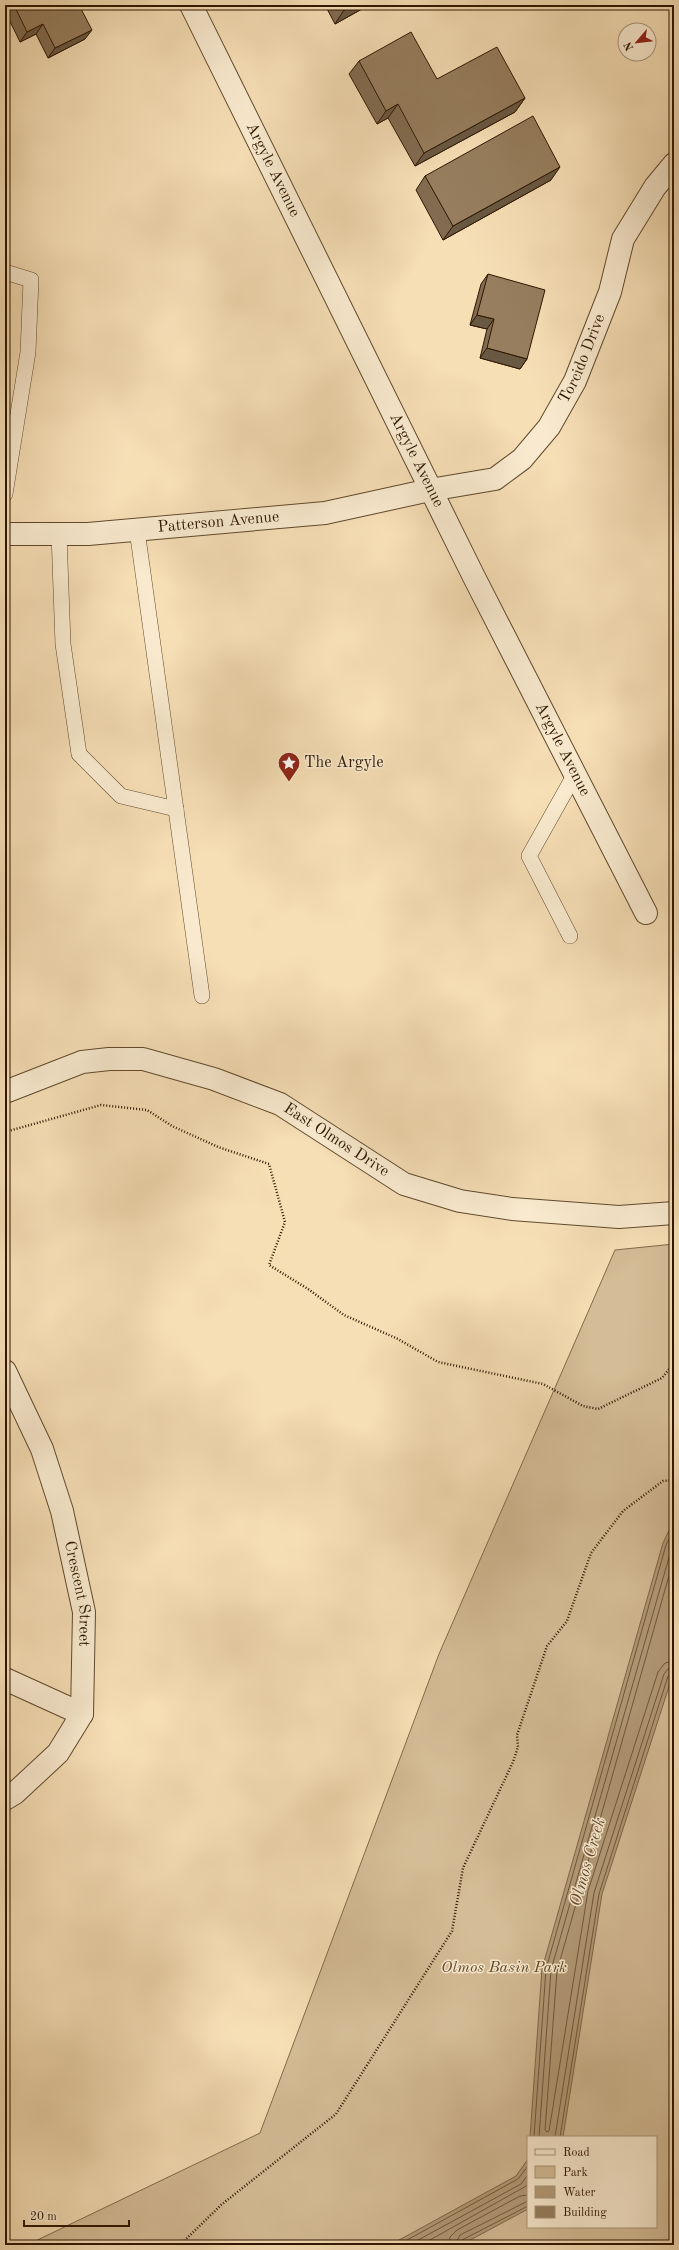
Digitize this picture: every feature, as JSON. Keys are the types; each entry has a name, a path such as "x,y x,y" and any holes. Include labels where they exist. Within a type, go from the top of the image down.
{"street":[{"name":"Argyle Avenue","path":"191,5 430,490 646,913"},
{"name":"Torcido Drive","path":"430,490 495,479 522,459 549,427 575,381 610,292 623,238 654,187 674,164"},
{"name":"Patterson Avenue","path":"5,534 59,534 137,530 325,513 430,490"},
{"name":"East Olmos Drive","path":"5,1092 82,1062 143,1059 214,1079 280,1104 404,1184 460,1201 512,1210 619,1217 674,1213"},
{"name":"Crescent Street","path":"5,1371 42,1449 64,1518 84,1612 82,1714"},
{"path":"5,1679 82,1714 58,1752 15,1793 5,1799"}],"lane":[{"path":"5,272 31,280 28,352 5,494"},
{"path":"137,530 202,996"},
{"path":"59,534 63,644 79,754 121,796 176,809"},
{"path":"570,936 529,856 575,774"}],"path":[{"path":"5,1132 101,1105 147,1110 172,1126 218,1147 268,1164 286,1222 269,1265 308,1289 344,1315 398,1339 438,1362 543,1384 583,1406 598,1409 662,1378 674,1363"},
{"path":"180,2245 221,2205 336,2114 370,2062 452,1931 463,1868 513,1762 518,1747 516,1735 547,1646 567,1621 591,1554 623,1511 663,1480 674,1480"}],"green space":[{"name":"Olmos Basin Park","path":"674,1244 674,2245 27,2245 260,2133 439,1654 615,1250"}],"water":[{"name":"Olmos Creek","path":"674,1520 674,1671 602,1894 563,2136 530,2136 542,1969 663,1543"},
{"path":"527,2160 527,2210 461,2245 390,2245 516,2176"}],"building":[{"path":"14,5 79,5 92,30 55,48 43,24 27,32"},
{"path":"342,5 354,5 344,10"},
{"path":"411,32 437,79 497,47 525,98 424,153 398,104 386,111 359,61"},
{"path":"533,116 560,167 453,226 425,176"},
{"path":"488,274 545,290 527,359 487,348 494,319 477,315"}],"place":[{"name":"The Argyle","path":"289,782"}]}
